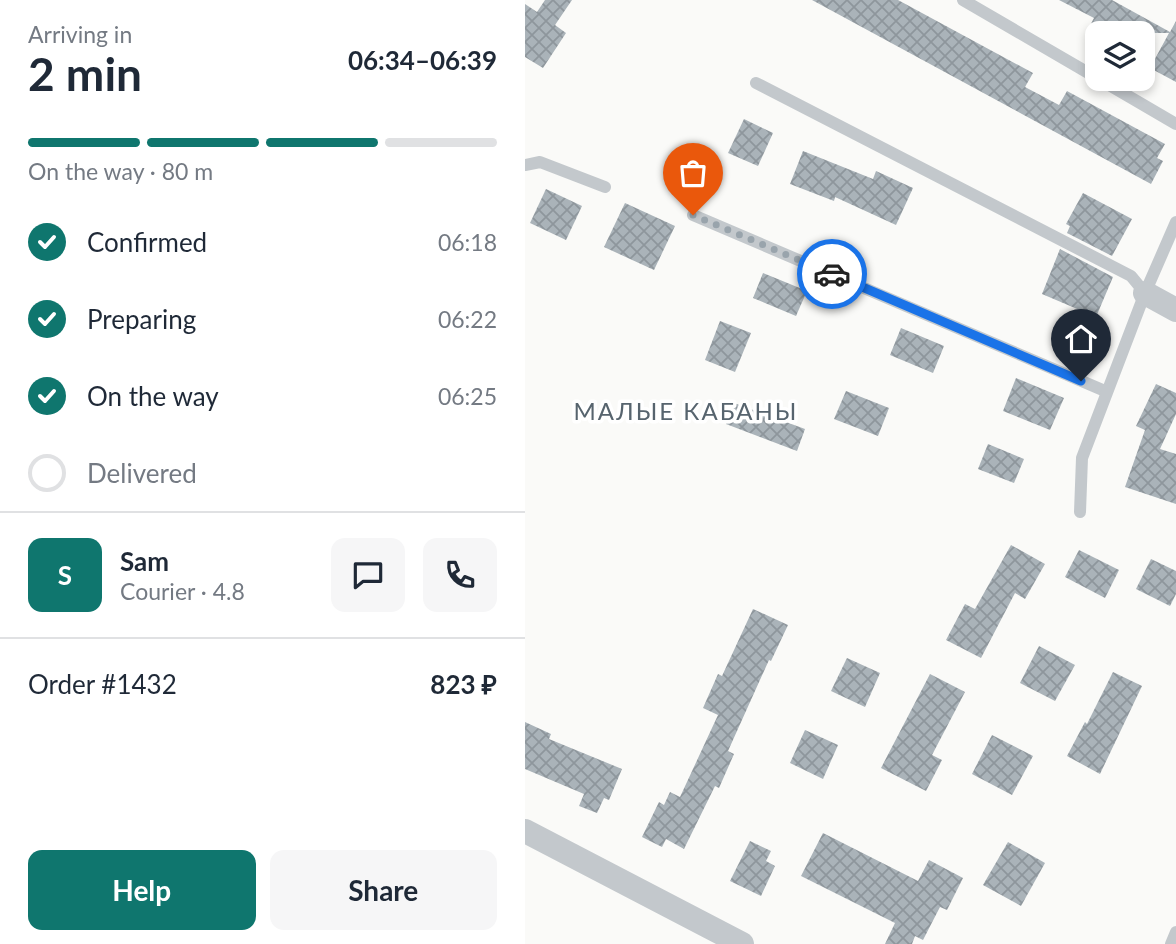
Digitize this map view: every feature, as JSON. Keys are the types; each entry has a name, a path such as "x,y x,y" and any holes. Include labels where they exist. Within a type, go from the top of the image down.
{"street":[{"path":"1145,293 1176,310"},
{"path":"525,831 742,944"}],"lane":[{"path":"963,0 1085,70"},
{"path":"756,83 1131,276 1145,293"},
{"path":"1120,91 1176,124"},
{"path":"525,165 540,162 605,187"},
{"path":"693,215 1105,391"},
{"path":"1080,512 1082,458 1105,391 1176,222"},
{"path":"1171,944 1176,932"}],"building":[{"path":"545,0 572,0 555,25 566,33 543,68 525,57 525,4 537,12"},
{"path":"812,0 898,0 1033,73 1025,87 1059,105 1067,91 1165,144 1157,158 1163,161 1151,184"},
{"path":"1059,0 1112,0 1150,21 1092,21 1094,18"},
{"path":"1176,21 1176,82 1155,71 1155,59 1169,33 1155,33 1155,24 1170,32"},
{"path":"744,119 773,133 758,166 728,153"},
{"path":"803,151 873,179 876,171 913,188 896,225 835,197 834,201 790,184"},
{"path":"546,189 582,206 566,240 530,223"},
{"path":"1083,193 1132,219 1112,256 1067,233 1070,226 1066,224"},
{"path":"625,203 675,226 654,270 604,247"},
{"path":"1060,249 1113,277 1096,317 1042,294"},
{"path":"763,273 807,291 796,316 753,298"},
{"path":"720,321 751,333 735,372 705,360"},
{"path":"901,328 944,346 933,373 890,355"},
{"path":"1016,378 1064,398 1050,430 1003,411"},
{"path":"1156,384 1176,393 1176,414 1160,449 1176,454 1176,504 1125,487 1145,430 1136,426"},
{"path":"846,391 889,408 878,436 834,419"},
{"path":"734,403 805,429 797,451 726,424"},
{"path":"988,444 1024,459 1014,483 978,469"},
{"path":"1011,545 1045,564 1025,599 1015,593 981,658 946,640 965,604 975,609"},
{"path":"1079,550 1119,570 1105,598 1065,577"},
{"path":"1151,559 1176,571 1176,594 1170,606 1136,589"},
{"path":"753,609 788,625 771,661 769,660 728,751 734,754 719,788 715,786 684,849 666,839 662,847 642,837 659,802 664,805 670,792 680,797 718,715 703,708 718,674 722,676"},
{"path":"1039,646 1075,665 1055,701 1020,683"},
{"path":"847,658 880,673 865,707 831,691"},
{"path":"1113,672 1142,686 1100,774 1067,756 1085,722 1087,724"},
{"path":"930,674 965,692 932,755 942,760 926,791 881,768"},
{"path":"525,722 551,734 549,739 622,769 609,800 604,798 597,813 579,806 584,794 525,769"},
{"path":"805,730 838,745 823,779 790,763"},
{"path":"992,735 1033,756 1012,795 972,774"},
{"path":"823,833 918,881 929,860 963,878 947,910 940,907 923,940 915,936 912,944 885,944 895,923 801,876"},
{"path":"750,841 771,851 766,861 775,866 761,896 730,881"},
{"path":"1008,842 1045,863 1021,906 983,885"}],"way so far":[{"path":"693,215 832,274"}],"district":[{"name":"МАЛЫЕ КАБАНЫ","path":"686,410"}],"route":[{"path":"832,274 1081,381"}]}
